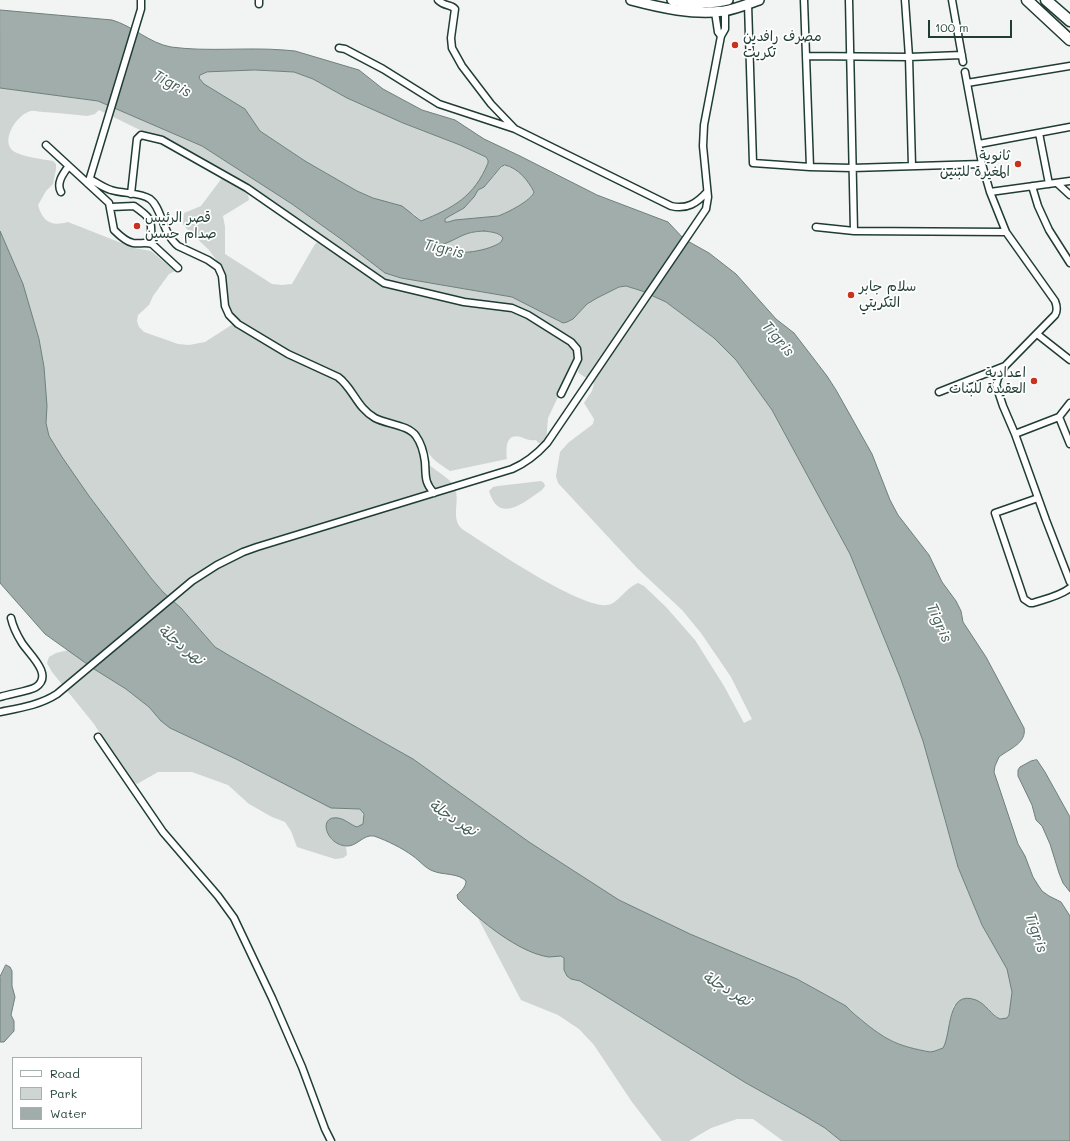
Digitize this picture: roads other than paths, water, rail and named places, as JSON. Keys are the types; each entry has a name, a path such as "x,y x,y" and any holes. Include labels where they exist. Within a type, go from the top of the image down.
{"main road":[{"path":"632,0 678,10 715,12 725,11 759,0"},
{"path":"672,0 715,3 728,0"},
{"path":"1027,0 1070,40"},
{"path":"1046,0 1070,21"}],"street":[{"path":"89,181 141,9 141,0"},
{"path":"438,0 443,4 452,6 455,9 451,44 462,66 491,104 515,129"},
{"path":"804,0 810,167"},
{"path":"849,0 849,56 854,231"},
{"path":"906,0 912,166"},
{"path":"806,56 962,59 952,0"},
{"path":"748,4 753,163 852,168 982,164"},
{"path":"0,712 43,702 54,696 180,590 216,564 243,552 512,469 531,458 547,443 703,215 707,206 703,130 721,36 725,29 725,11"},
{"path":"715,12 718,32 721,36"},
{"path":"339,48 345,49 383,69 439,104 515,129 671,206 685,207 694,204 707,192"},
{"path":"967,82 1067,67 1070,61"},
{"path":"965,72 982,164 990,192 1006,232 1057,305 1055,315 1005,366 996,385 1070,582"},
{"path":"979,144 1070,127"},
{"path":"1039,133 1049,184"},
{"path":"131,194 137,139 141,135 162,140 247,188 384,283 464,302 512,308 528,315 571,342 577,348 578,359 561,394"},
{"path":"46,145 68,167 89,181 111,190 146,197 152,200 158,210 166,232 175,244 208,260 218,267 222,276 225,306 229,315 238,324 288,354 338,377 343,381 360,406 371,416 378,420 414,432 424,454 427,483 434,493"},
{"path":"61,192 59,184 68,167"},
{"path":"89,181 109,203 114,230 116,233 130,242 147,242 152,244 178,268"},
{"path":"990,192 1070,181"},
{"path":"1058,183 1070,195"},
{"path":"1032,186 1048,230 1070,262"},
{"path":"110,207 134,206 147,216 151,222 152,244"},
{"path":"816,227 854,231 1006,232"},
{"path":"1037,334 1070,360"},
{"path":"940,392 1005,366"},
{"path":"1015,434 1059,417 1070,403"},
{"path":"1059,417 1070,444"},
{"path":"1038,498 995,513 1024,599 1027,602 1033,603 1060,594 1070,588"},
{"path":"0,697 34,688 41,682 42,675 39,665 18,637 11,618"},
{"path":"98,737 163,832 218,896 234,918 272,998 302,1068 325,1130 331,1141"}],"water":[{"path":"0,10 112,20 127,26 155,42 171,47 295,51 359,70 383,89 422,110 455,120 484,139 597,195 668,222 684,239 709,253 736,274 776,319 794,333 836,390 872,454 890,500 898,515 929,555 942,582 956,601 961,611 963,622 986,657 1024,728 1023,738 1020,742 999,757 994,772 1018,844 1025,856 1033,877 1042,891 1061,902 1070,916 1070,1141 841,1141 825,1128 746,1083 602,994 580,981 571,979 567,976 564,970 564,958 561,956 549,957 537,954 525,949 488,926 458,899 457,895 466,883 463,878 430,870 404,850 390,842 374,836 367,837 350,846 339,844 333,840 327,830 326,825 328,821 332,818 338,818 357,827 363,824 364,814 360,809 331,808 236,759 170,728 161,721 149,707 126,689 94,669 45,634 0,583 0,231 23,284 39,339 44,367 47,406 46,423 49,436 89,496 151,578 163,592 181,608 215,647 413,759 529,842 619,900 690,934 797,979 846,1006 873,1029 888,1039 910,1048 930,1052 943,1048 955,1006 959,1001 966,998 980,1002 1000,1019 1007,1018 1009,1015 1012,992 1007,969 982,925 958,867 923,741 900,677 850,554 772,410 736,360 714,338 666,302 642,291 626,286 619,287 597,298 587,304 573,319 563,323 512,297 401,278 385,273 292,204 202,146 98,101 0,88","holes":["255,70 294,72 313,79 347,98 486,157 488,163 476,185 461,200 453,206 421,221 402,206 373,198 357,191 305,161 260,131 245,109 204,84 199,78 200,75 207,72","505,165 510,167 526,179 534,192 529,199 498,216 445,222 445,219 464,208 478,190 484,187 501,167","484,231 494,233 503,238 501,242 496,245 472,252 456,252 444,247 444,244 467,234"]},
{"path":"1037,760 1070,817 1070,892 1063,883 1050,844 1042,826 1036,820 1032,805 1018,776 1018,770 1020,767 1031,761"},
{"path":"6,965 10,967 12,971 12,986 15,997 11,1015 14,1021 14,1031 4,1042 0,1042 0,977"}],"place":[{"name":"مصرف رافدين تكريت","path":"735,45"},
{"name":"ثانوية المغيرة للبنين","path":"1018,164"},
{"name":"قصر الرئيس صدام حسين","path":"137,226"},
{"name":"سلام جابر التكريتي","path":"851,295"},
{"name":"اعدادية العقيدة للبنات","path":"1034,381"}],"water label":[{"name":"Tigris","path":"172,84"},
{"name":"Tigris","path":"444,249"},
{"name":"Tigris","path":"778,339"},
{"name":"Tigris","path":"939,623"},
{"name":"نهر دجلة","path":"181,645"},
{"name":"نهر دجلة","path":"453,818"},
{"name":"Tigris","path":"1036,933"},
{"name":"نهر دجلة","path":"727,989"}]}
